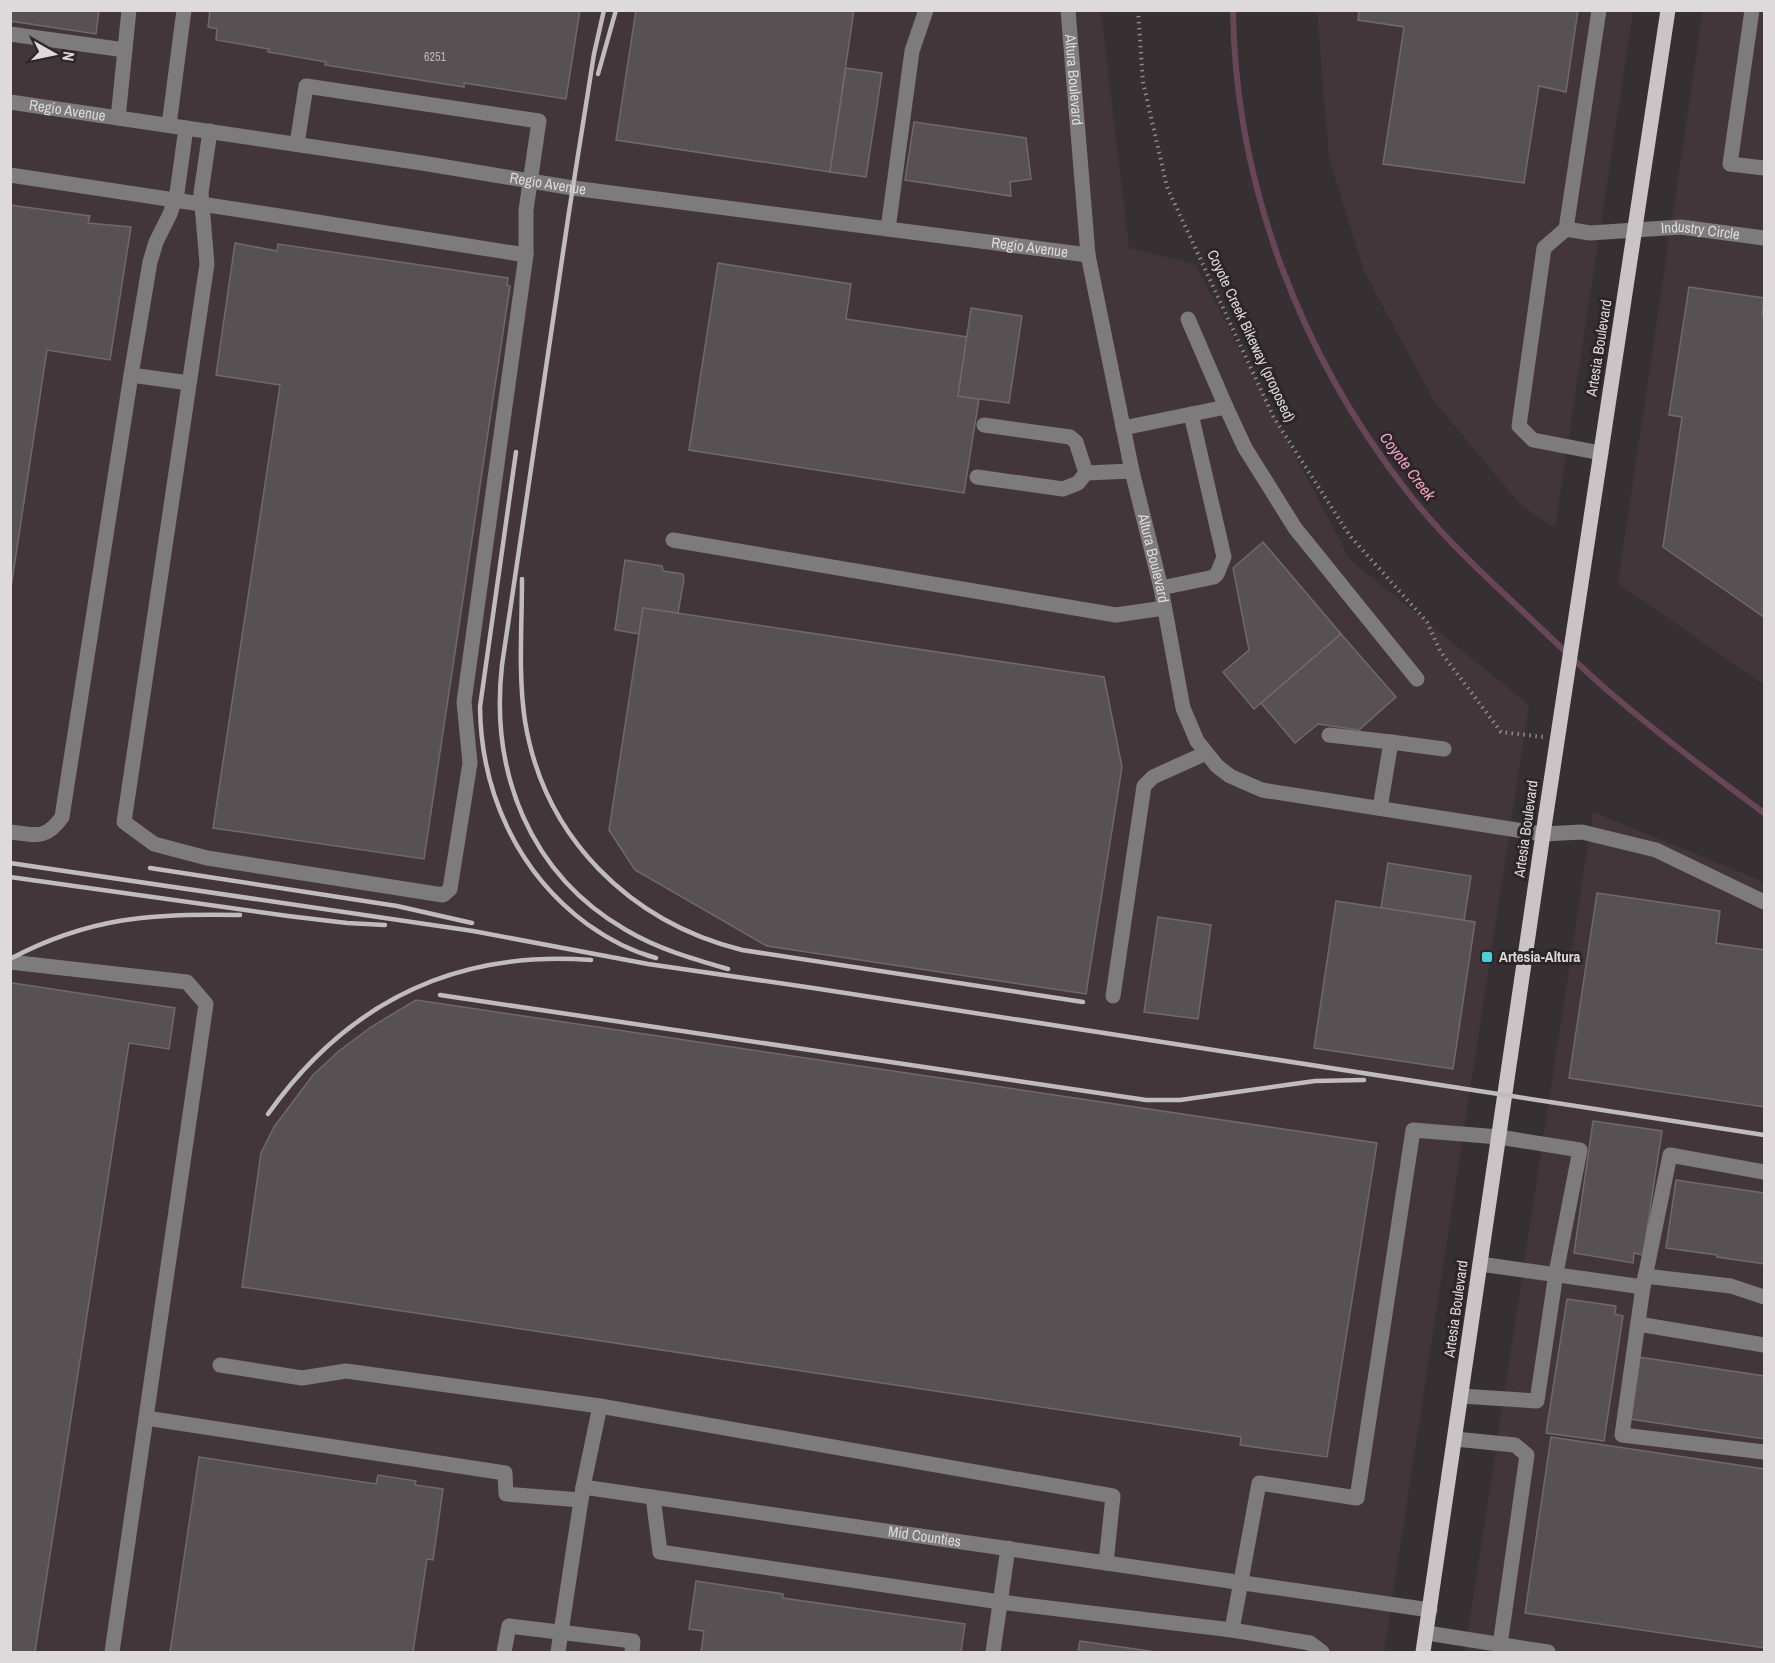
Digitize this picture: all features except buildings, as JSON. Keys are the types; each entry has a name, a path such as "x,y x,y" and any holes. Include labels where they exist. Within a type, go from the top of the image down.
{"main road":[{"name":"Artesia Boulevard","path":"1423,1653 1668,10"}],"street":[{"path":"118,118 129,10"},
{"path":"169,125 184,10"},
{"path":"888,229 912,51 926,10"},
{"name":"Altura Boulevard","path":"1068,10 1088,255 1132,471 1161,588 1183,708 1197,741 1206,753 1230,776 1262,790 1544,834 1582,832 1656,850 1764,902"},
{"path":"1599,10 1566,230 1544,248 1519,426 1533,440 1601,453"},
{"path":"1752,10 1730,164 1764,168"},
{"path":"10,34 125,51"},
{"path":"210,131 201,179 207,264 124,822 154,844 207,858 443,895 450,889 470,763 464,702 526,255 526,210 539,121 306,86 297,144"},
{"name":"Regio Avenue","path":"10,102 530,181 1088,255"},
{"path":"10,831 41,836 54,828 62,817 131,375 153,251 175,200 186,128"},
{"path":"10,175 526,255"},
{"name":"Industry Circle","path":"1566,230 1590,233 1681,227 1764,238"},
{"path":"1188,319 1245,448 1295,528 1417,679"},
{"path":"131,375 189,383"},
{"path":"1123,428 1226,408"},
{"path":"1161,588 1214,577 1224,557 1191,414"},
{"path":"984,425 1070,437 1076,442 1086,472"},
{"path":"1086,472 1132,471"},
{"path":"977,477 1063,489 1078,483 1086,472"},
{"path":"673,540 1116,615 1164,608"},
{"path":"1329,735 1444,749"},
{"path":"1380,808 1391,742"},
{"path":"1113,996 1144,786 1154,777 1206,753"},
{"path":"10,962 187,982 206,1004 112,1653"},
{"path":"1232,1630 1259,1483 1357,1497 1413,1130 1499,1137 1580,1150 1556,1273 1537,1401 1461,1396"},
{"path":"1764,1172 1670,1155 1644,1281 1622,1435 1764,1452"},
{"path":"1480,1264 1644,1281 1731,1286 1764,1297"},
{"path":"1638,1324 1764,1345"},
{"path":"220,1365 302,1378 346,1371 600,1406 1113,1496 1106,1563"},
{"path":"558,1653 582,1493 600,1406"},
{"name":"Mid Counties","path":"146,1418 505,1473 506,1494 582,1493 653,1497 1430,1610"},
{"path":"1455,1439 1515,1445 1527,1455 1500,1645"},
{"path":"653,1497 660,1552 1000,1602 1232,1630 1310,1643 1322,1653"},
{"path":"993,1653 1008,1548"},
{"path":"504,1653 509,1626 633,1641 632,1653"},
{"path":"1426,1633 1548,1653"}],"path":[{"name":"Coyote Creek Bikeway (proposed)","path":"1138,10 1143,81 1167,187 1274,418 1350,536 1427,622 1440,651 1501,732 1558,736"}],"shaded area":[{"path":"11,11 1101,11 1129,248 1195,264 1350,560 1529,705 1384,1652 11,1652"},
{"path":"1317,11 1633,11 1555,528 1521,505 1434,401 1364,271 1329,158"},
{"path":"1703,11 1764,11 1764,685 1618,583"},
{"path":"1593,812 1757,879 1764,885 1764,1652 1465,1652"}],"waterway":[{"name":"Coyote Creek","path":"1233,10 1237,75 1246,139 1261,202 1280,264 1305,324 1335,382 1368,437 1420,508 1499,589 1582,668 1669,741 1764,813"}],"railway":[{"path":"604,10 594,54 569,212 502,665 500,705 503,744 510,781 523,817 541,850 564,880 592,907 638,937 676,953 728,969"},
{"path":"598,74 616,10"},
{"path":"516,452 480,707 487,769 508,828 523,855 541,880 562,903 587,924 611,940 656,958"},
{"path":"522,579 522,686 525,721 535,763 551,802 572,837 599,869 629,896 664,919 701,937 742,950 1083,1002"},
{"path":"10,863 473,931 648,964 1764,1135"},
{"path":"150,868 397,906 472,923"},
{"path":"10,877 288,916 385,925"},
{"path":"10,959 67,934 95,926 150,917 240,915"},
{"path":"268,1114 299,1075 333,1042 369,1014 408,992 450,975 494,964 541,959 591,960"},
{"path":"440,995 1146,1100 1180,1100 1315,1081 1364,1080"}],"place":[{"name":"Artesia-Altura","path":"1487,957"}]}
